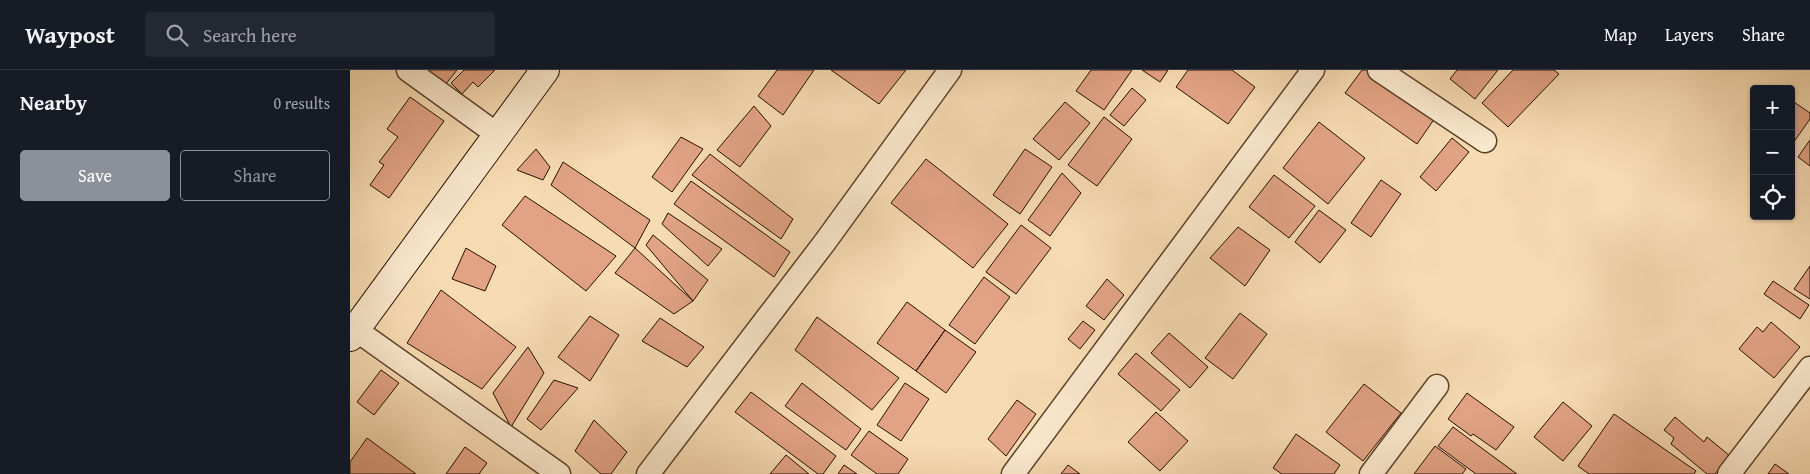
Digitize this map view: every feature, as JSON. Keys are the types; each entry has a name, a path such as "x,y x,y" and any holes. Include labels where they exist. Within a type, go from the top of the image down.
{"street":[{"path":"408,70 498,135"},
{"path":"545,70 353,333 559,474"},
{"path":"648,474 825,242 950,70"},
{"path":"1013,474 1313,70"},
{"path":"1379,70 1486,141"},
{"path":"1729,474 1810,368"},
{"path":"1371,474 1437,386"}],"building":[{"path":"425,70 457,70 445,85"},
{"path":"464,70 495,70 478,87 473,82 462,94 451,83"},
{"path":"777,70 814,70 783,115 758,96"},
{"path":"831,70 906,70 879,104"},
{"path":"1091,70 1132,70 1104,110 1076,91"},
{"path":"1142,70 1168,70 1160,82"},
{"path":"1188,70 1232,70 1255,87 1228,124 1176,87"},
{"path":"1362,70 1367,70 1435,118 1417,144 1345,93"},
{"path":"1457,70 1498,70 1475,99 1450,79"},
{"path":"1513,70 1554,70 1559,74 1508,127 1482,103"},
{"path":"1132,88 1146,100 1124,126 1110,115"},
{"path":"410,97 444,121 389,198 370,185 384,165 379,162 398,137 387,129"},
{"path":"1065,102 1090,123 1059,160 1033,139"},
{"path":"1795,103 1810,113 1810,119 1795,140"},
{"path":"754,106 771,126 740,167 717,150"},
{"path":"1104,117 1132,139 1097,186 1068,165"},
{"path":"1319,122 1365,158 1328,204 1283,168"},
{"path":"681,137 703,149 672,192 652,177"},
{"path":"1452,138 1469,152 1436,191 1420,177"},
{"path":"1810,140 1810,166 1798,157"},
{"path":"536,149 550,167 543,180 517,170"},
{"path":"1025,149 1052,167 1020,214 993,195"},
{"path":"710,154 793,219 781,239 692,175"},
{"path":"926,159 1008,224 973,268 891,203"},
{"path":"563,162 650,220 635,248 551,185"},
{"path":"1062,173 1081,193 1050,236 1028,220"},
{"path":"1274,175 1315,206 1289,238 1249,207"},
{"path":"1381,180 1401,194 1371,237 1351,223"},
{"path":"691,181 790,252 774,277 674,204"},
{"path":"525,196 616,256 586,291 502,225"},
{"path":"1319,210 1346,230 1320,263 1295,242"},
{"path":"668,213 722,249 708,266 662,224"},
{"path":"1021,225 1051,248 1016,294 986,272"},
{"path":"1238,227 1270,250 1245,286 1210,258"},
{"path":"653,235 708,280 693,301 646,245"},
{"path":"466,248 496,266 485,291 452,279"},
{"path":"635,248 693,301 674,314 615,273"},
{"path":"1810,266 1810,299 1794,289"},
{"path":"984,277 1010,297 975,344 949,325"},
{"path":"1107,279 1124,295 1104,320 1086,306"},
{"path":"1773,281 1809,305 1800,319 1764,294"},
{"path":"441,290 516,347 482,389 407,343"},
{"path":"907,302 945,330 916,371 877,343"},
{"path":"1240,313 1267,334 1233,379 1205,358"},
{"path":"590,316 619,335 590,381 558,357"},
{"path":"817,317 899,378 872,410 795,350"},
{"path":"660,318 704,347 687,367 642,341"},
{"path":"1083,321 1095,330 1080,349 1068,339"},
{"path":"1771,322 1800,347 1774,378 1739,349 1757,327 1763,332"},
{"path":"945,330 976,352 946,393 916,371"},
{"path":"1169,333 1208,367 1190,388 1151,353"},
{"path":"528,347 544,373 511,427 493,393"},
{"path":"1136,353 1180,390 1161,411 1118,374"},
{"path":"381,370 399,383 374,415 357,402"},
{"path":"554,380 578,388 541,430 527,419"},
{"path":"802,383 861,429 846,450 785,406"},
{"path":"905,383 929,399 901,441 877,425"},
{"path":"1364,384 1401,413 1363,461 1326,432"},
{"path":"751,392 836,456 823,474 818,474 735,412"},
{"path":"1467,393 1514,427 1496,450 1473,434 1471,436 1448,419"},
{"path":"1017,400 1036,414 1006,456 988,439"},
{"path":"1563,402 1592,426 1563,461 1534,437"},
{"path":"1156,412 1188,441 1160,471 1128,442"},
{"path":"1614,414 1696,471 1694,474 1589,474 1578,466"},
{"path":"1675,417 1704,442 1707,437 1730,456 1715,474 1707,474 1671,444 1674,438 1664,430"},
{"path":"594,420 627,452 611,474 601,474 575,451"},
{"path":"1453,427 1517,474 1476,474 1438,446"},
{"path":"869,431 908,459 898,474 877,474 851,455"},
{"path":"1296,434 1340,465 1334,474 1282,474 1273,468"},
{"path":"367,438 416,474 350,474 350,462"},
{"path":"1435,446 1466,469 1462,474 1414,474"},
{"path":"465,447 487,463 479,474 446,474"},
{"path":"786,455 809,474 770,474"},
{"path":"1775,464 1789,474 1768,474"},
{"path":"844,465 857,474 838,474"},
{"path":"1068,465 1080,474 1061,474"}]}
